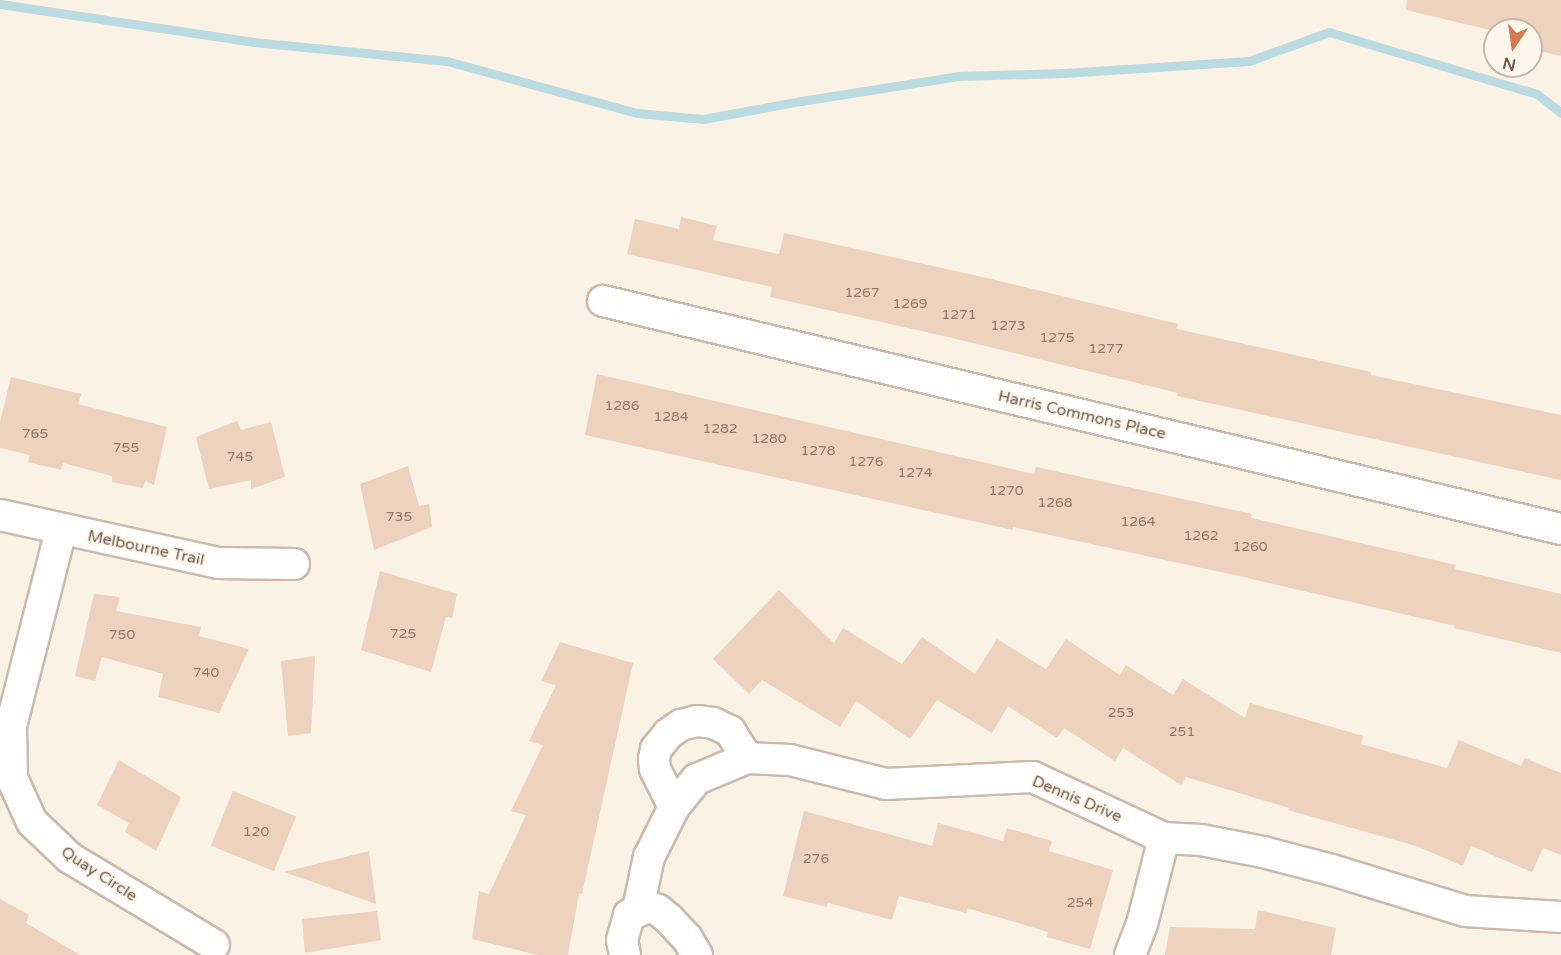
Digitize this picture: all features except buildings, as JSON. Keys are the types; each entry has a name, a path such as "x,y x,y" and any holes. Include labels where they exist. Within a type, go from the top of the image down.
{"street":[{"name":"Harris Commons Place","path":"603,301 1561,529"},
{"name":"Melbourne Trail","path":"0,515 218,563 294,564"},
{"name":"Quay Circle","path":"61,530 11,726 12,778 32,822 70,858 214,945"},
{"path":"674,807 655,769 654,759 656,749 668,734 681,725 697,721 713,723 730,731 747,758"},
{"name":"Dennis Drive","path":"625,955 624,928 629,915 638,909 649,857 674,807 697,779 747,758 790,760 885,784 1034,777 1164,838 1201,840 1263,852 1332,870 1465,911 1561,917"},
{"path":"1130,955 1142,924 1164,838"},
{"path":"638,909 649,908 664,914 687,938 697,955"}],"waterway":[{"path":"0,4 253,42 447,61 637,113 703,119 958,76 1064,73 1249,61 1329,32 1537,94 1561,113"}]}
